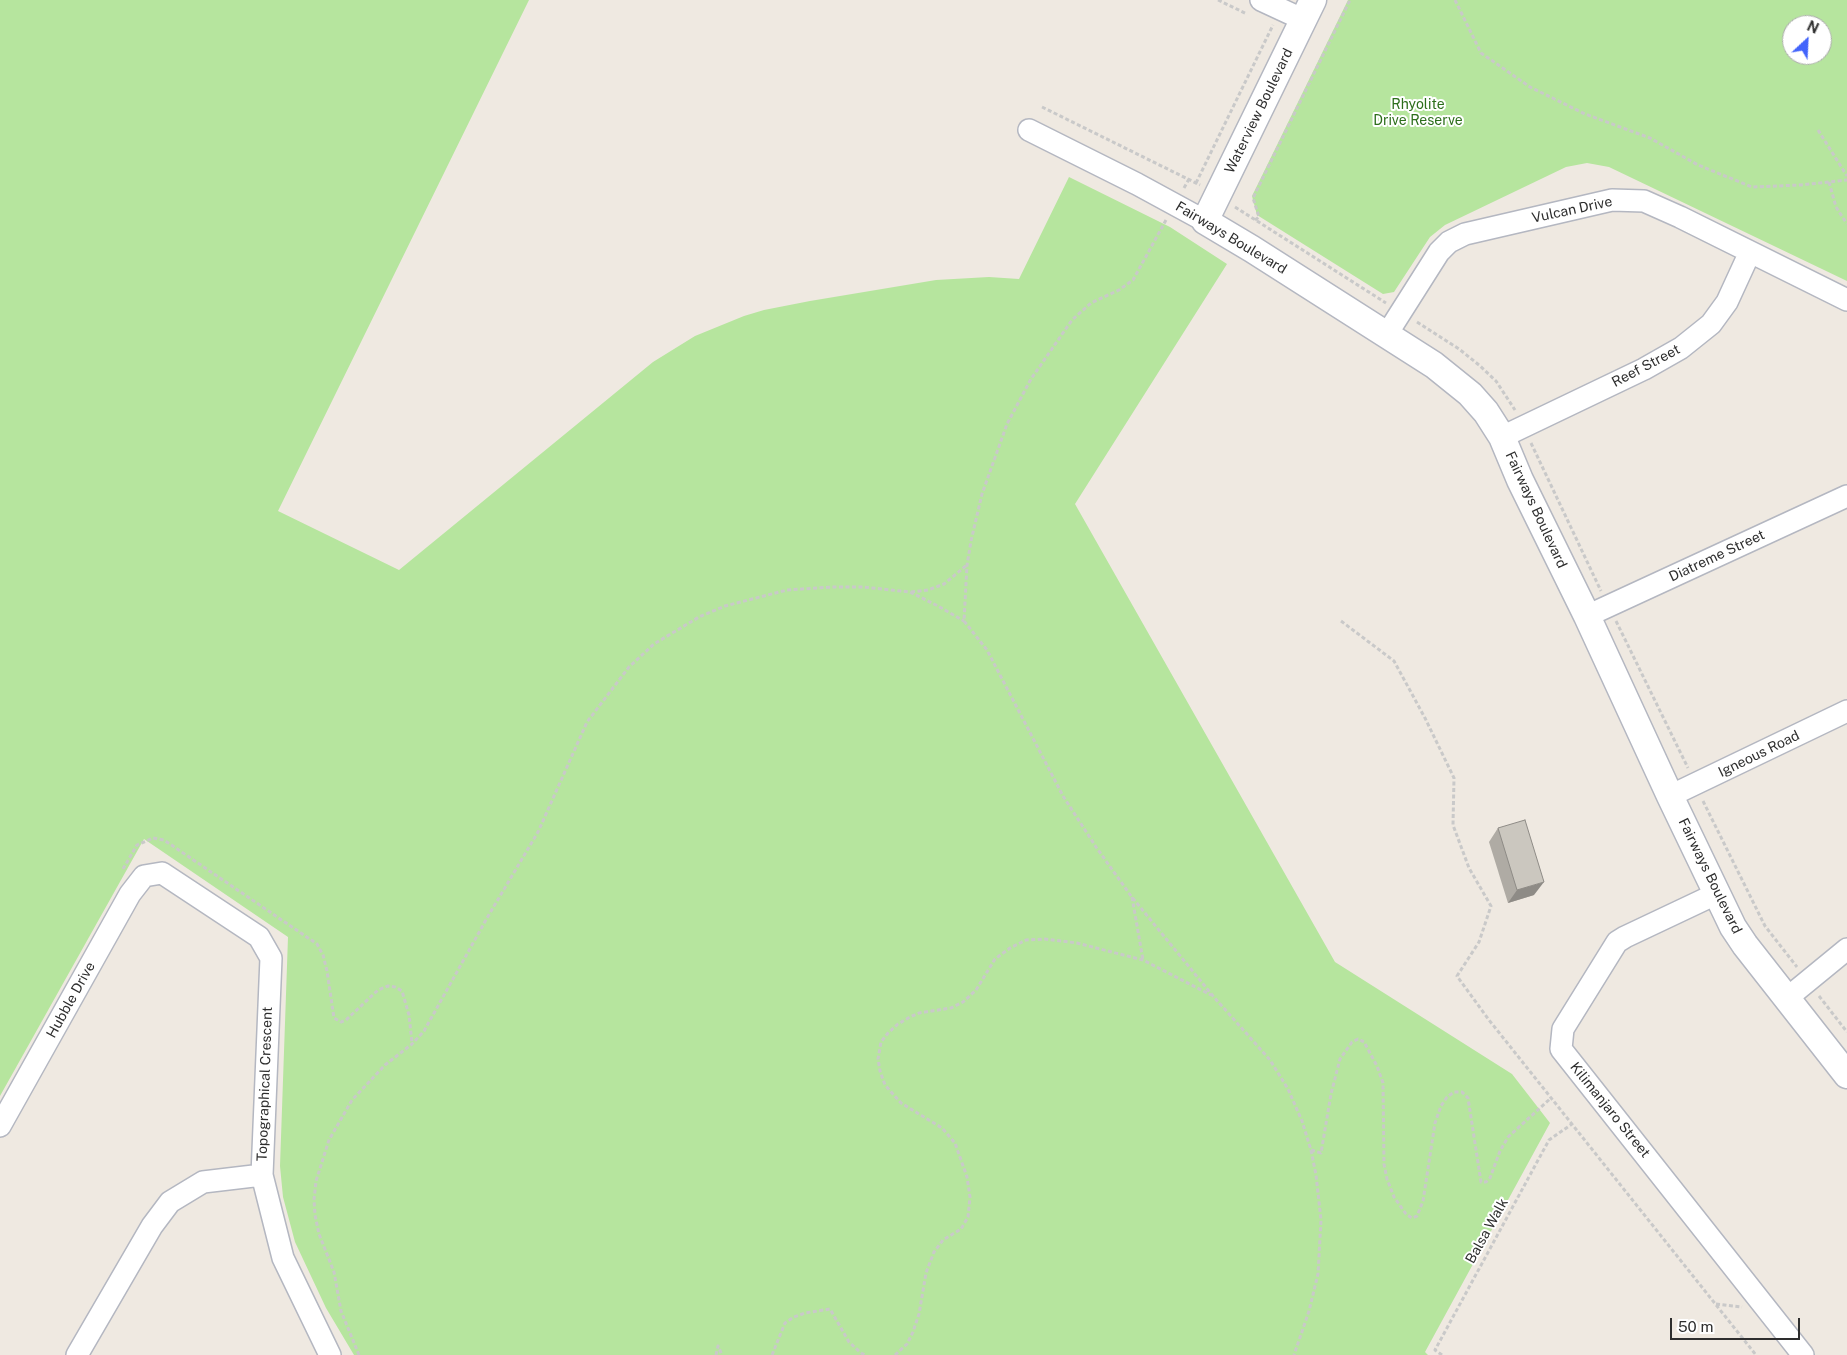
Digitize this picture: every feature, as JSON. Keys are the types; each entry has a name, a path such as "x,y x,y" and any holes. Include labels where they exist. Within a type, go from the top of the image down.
{"street":[{"path":"1255,8 1272,20 1308,10"},
{"name":"Waterview Boulevard","path":"1205,221 1308,10"},
{"name":"Fairways Boulevard","path":"1030,130 1205,221 1434,365 1465,389 1486,412 1502,437 1520,480 1587,616 1733,927 1786,999 1847,1075"},
{"name":"Vulcan Drive","path":"1387,334 1439,252 1450,242 1465,234 1612,200 1644,201 1680,216 1847,300"},
{"name":"Reef Street","path":"1502,437 1644,370 1681,348 1711,324 1727,302 1750,252"},
{"name":"Diatreme Street","path":"1587,616 1847,496"},
{"name":"Igneous Road","path":"1670,796 1847,711"},
{"name":"Topographical Crescent","path":"144,876 162,874 260,937 271,958 262,1175 283,1258 330,1355"},
{"name":"Hubble Drive","path":"0,1126 130,894 144,876"},
{"name":"Kilimanjaro Street","path":"1718,893 1617,942 1563,1029 1561,1049 1803,1355"},
{"path":"1786,999 1847,949"},
{"path":"77,1355 152,1226 170,1202 204,1182 262,1175"}],"path":[{"path":"1218,0 1255,8"},
{"path":"1256,220 1259,217 1253,198 1350,0"},
{"path":"1455,0 1481,53 1530,87 1585,114 1650,138 1698,165 1752,188 1847,180"},
{"path":"1196,183 1272,20"},
{"path":"1042,107 1196,183 1218,196"},
{"path":"1818,130 1847,176"},
{"path":"1829,182 1836,207 1847,224"},
{"path":"964,621 967,565 982,494 1007,424 1031,379 1072,320 1091,303 1119,290 1132,280 1163,226"},
{"path":"359,1355 341,1311 334,1272 319,1234 314,1200 316,1181 329,1140 352,1100 385,1065 412,1044 424,1031 487,918 538,832 587,722 624,673 640,656 675,631 699,617 725,606 787,590 863,587 910,592 928,590 944,584 967,565"},
{"path":"910,592 964,621 987,650 1063,796 1096,848 1131,896 1212,996 1270,1060 1288,1089 1302,1121 1311,1150 1321,1220 1318,1274 1309,1311 1294,1355"},
{"path":"1341,621 1394,662 1425,718 1454,778 1453,825 1469,868 1491,906 1479,942 1457,976 1489,1020 1756,1355"},
{"path":"122,870 137,845 153,838 164,840 317,944 323,955 327,971 334,1018 341,1022 346,1020 378,990 388,986 395,987 402,992 408,1015 412,1044"},
{"path":"1131,896 1143,960"},
{"path":"894,1355 906,1344 913,1332 919,1314 926,1273 934,1252 943,1240 961,1229 968,1217 970,1197 967,1177 955,1143 942,1128 901,1103 885,1085 878,1059 882,1042 898,1024 910,1017 919,1013 951,1008 963,1002 976,990 995,959 1026,940 1045,939 1077,943 1143,960 1212,996"},
{"path":"1311,1150 1322,1153 1331,1094 1340,1060 1346,1049 1358,1039 1364,1042 1377,1066 1383,1083 1384,1164 1387,1179 1394,1197 1406,1214 1412,1218 1417,1216 1423,1201 1435,1123 1441,1106 1447,1097 1454,1092 1462,1092 1468,1098 1481,1182 1486,1182 1490,1178 1500,1151 1508,1137 1551,1098"},
{"name":"Balsa Walk","path":"1442,1355 1435,1350 1550,1140 1572,1124"},
{"path":"772,1355 785,1323 800,1315 830,1309 849,1342 860,1353 865,1355"},
{"path":"716,1355 718,1346 722,1355"}],"green space":[{"path":"0,0 529,0 278,511 399,570 653,362 695,336 744,316 810,301 936,280 989,277 1019,279 1069,177 1170,227 1227,264 1075,504 1335,962 1512,1074 1550,1123 1425,1352 1428,1355 354,1355 326,1308 295,1242 283,1197 280,1166 288,937 144,839 0,1096"},
{"name":"Rhyolite Drive Reserve","path":"1348,0 1847,0 1847,281 1609,167 1587,163 1566,167 1445,225 1430,237 1394,292 1383,294 1257,215 1252,196"}],"building":[{"path":"1525,820 1544,882 1517,890 1498,828"}]}
